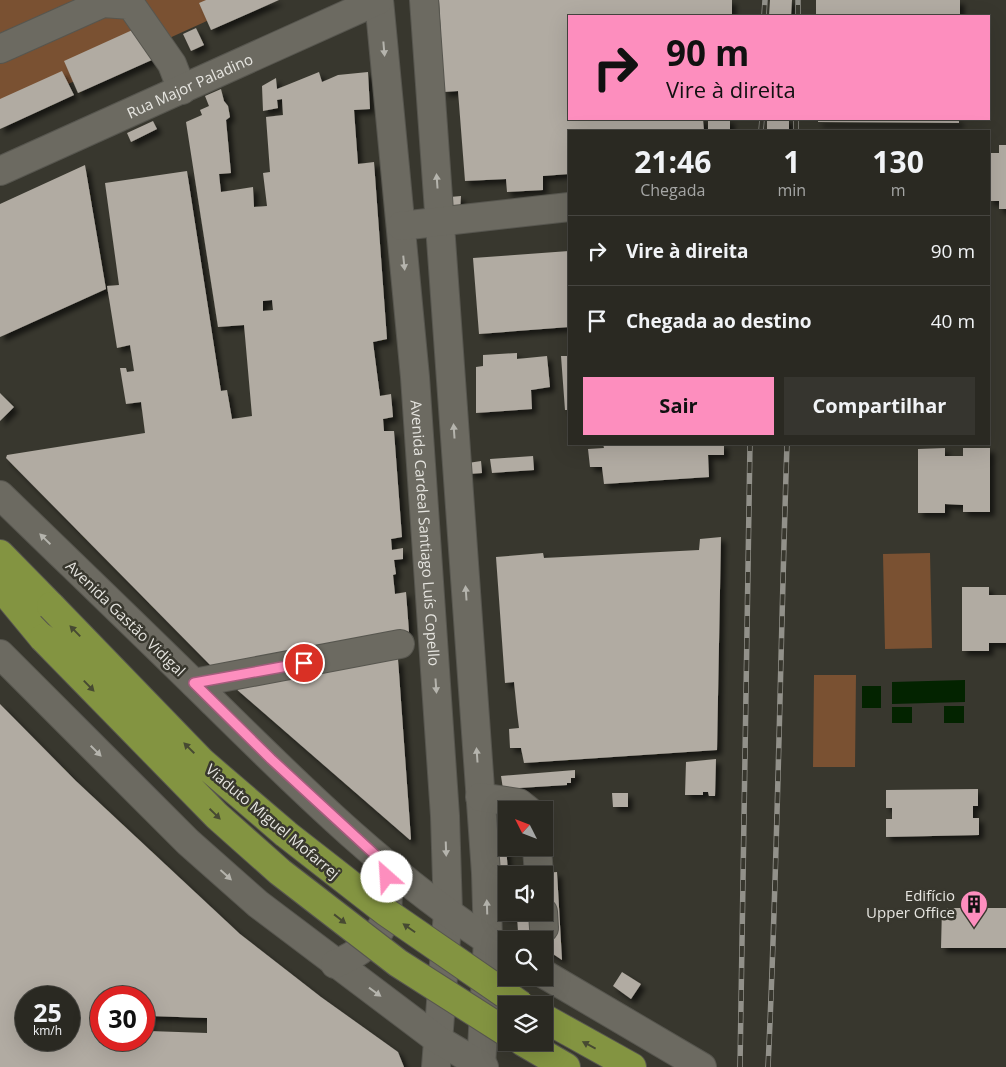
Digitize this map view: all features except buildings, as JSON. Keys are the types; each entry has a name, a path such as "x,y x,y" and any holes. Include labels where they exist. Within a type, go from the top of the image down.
{"highway":[{"name":"Viaduto Miguel Mofarrej","path":"0,554 202,762 286,834 386,912 509,996"},
{"path":"0,586 38,633"},
{"name":"Viaduto Miguel Mofarrej","path":"38,633 217,816 280,872 398,963 498,1027"},
{"path":"553,1023 632,1067"},
{"path":"538,1051 566,1067"}],"street":[{"name":"Rua Major Paladino","path":"0,171 379,0"},
{"name":"Avenida Cardeal Santiago Luís Copello","path":"379,0 416,377 445,816 448,912 436,1067"},
{"path":"0,654 188,842 258,904 335,964 437,1039 482,1066 497,946 486,873 480,798 424,0"},
{"path":"0,49 103,3 131,2 172,64 182,90"},
{"path":"401,226 568,207"},
{"name":"Avenida Gastão Vidigal","path":"0,495 271,759 384,863 448,912 497,946"},
{"path":"0,604 38,633"},
{"path":"194,683 400,644"},
{"path":"480,798 503,801"},
{"path":"335,964 359,954 370,944 380,928 388,909 389,891 384,863"},
{"path":"553,979 702,1067"}],"shaded area":[{"path":"0,0 253,0 0,115"},
{"path":"930,553 932,648 885,649 883,554"},
{"path":"814,675 856,675 855,767 813,767"},
{"path":"965,680 965,702 892,704 892,682"},
{"path":"862,686 881,686 881,708 862,708"},
{"path":"944,706 964,706 964,723 944,723"},
{"path":"892,707 912,707 912,723 892,723"}],"railway":[{"path":"764,15 765,0"},
{"path":"798,0 798,15"},
{"path":"761,130 762,120"},
{"path":"796,120 796,130"},
{"path":"740,1067 750,445"},
{"path":"768,1067 787,445"}],"place":[{"name":"Edifício Upper Office","path":"974,928"}],"route":[{"path":"304,663 194,683 271,759 384,863 387,877"}]}
